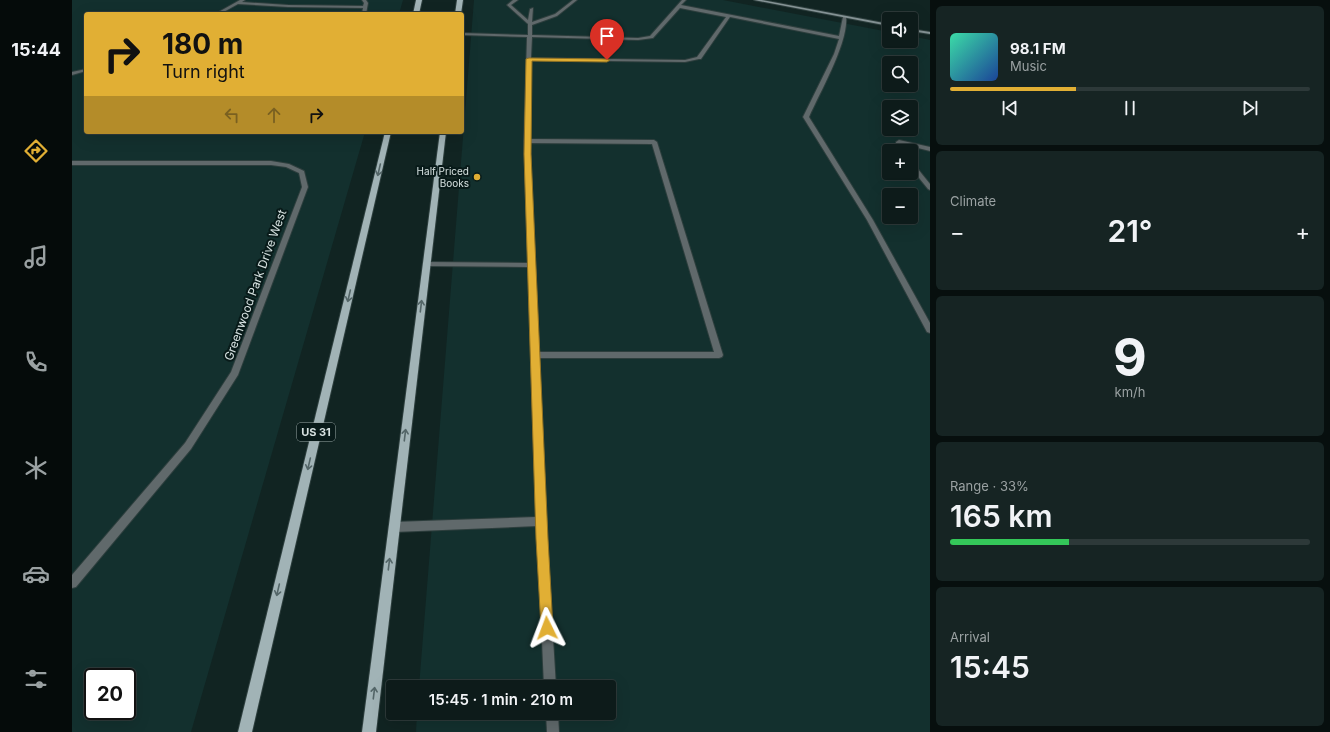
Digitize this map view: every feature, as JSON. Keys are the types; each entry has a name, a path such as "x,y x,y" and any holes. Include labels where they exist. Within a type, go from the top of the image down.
{"main road":[{"path":"416,12 419,0"},
{"path":"458,12 460,0"},
{"name":"US 31","path":"245,732 388,134"},
{"path":"369,732 443,134"}],"street":[{"path":"221,12 243,0"},
{"path":"364,0 366,3 364,12"},
{"path":"516,0 509,5 530,24"},
{"path":"530,24 556,15 575,0"},
{"path":"464,34 638,39 651,37 684,0"},
{"path":"756,0 882,24"},
{"path":"239,3 365,8"},
{"path":"678,6 841,38"},
{"path":"532,10 530,24 527,141 550,680"},
{"path":"529,59 685,61 698,58 729,16"},
{"path":"845,17 836,54 806,117 870,220 930,330"},
{"path":"918,31 930,33"},
{"path":"72,74 84,71"},
{"path":"527,141 654,142 719,355 536,355"},
{"path":"899,144 899,142 908,144"},
{"path":"918,146 930,149"},
{"name":"Greenwood Park Drive West","path":"72,163 271,163 287,165 302,172 304,187 235,373 188,446 72,583"},
{"path":"918,173 930,188"},
{"path":"426,264 532,265"},
{"path":"394,527 542,521"},
{"path":"552,720 553,732"}],"shaded area":[{"path":"72,0 403,0 400,12 84,12 84,134 364,134 191,732 72,732"},
{"path":"474,0 723,0 882,31 882,48 918,48 918,37 930,40 930,732 416,732 417,720 616,720 616,680 420,680"}],"place":[{"name":"Half Priced Books","path":"477,177"}],"route":[{"path":"547,628 542,539 527,141 529,59 607,60"}]}
